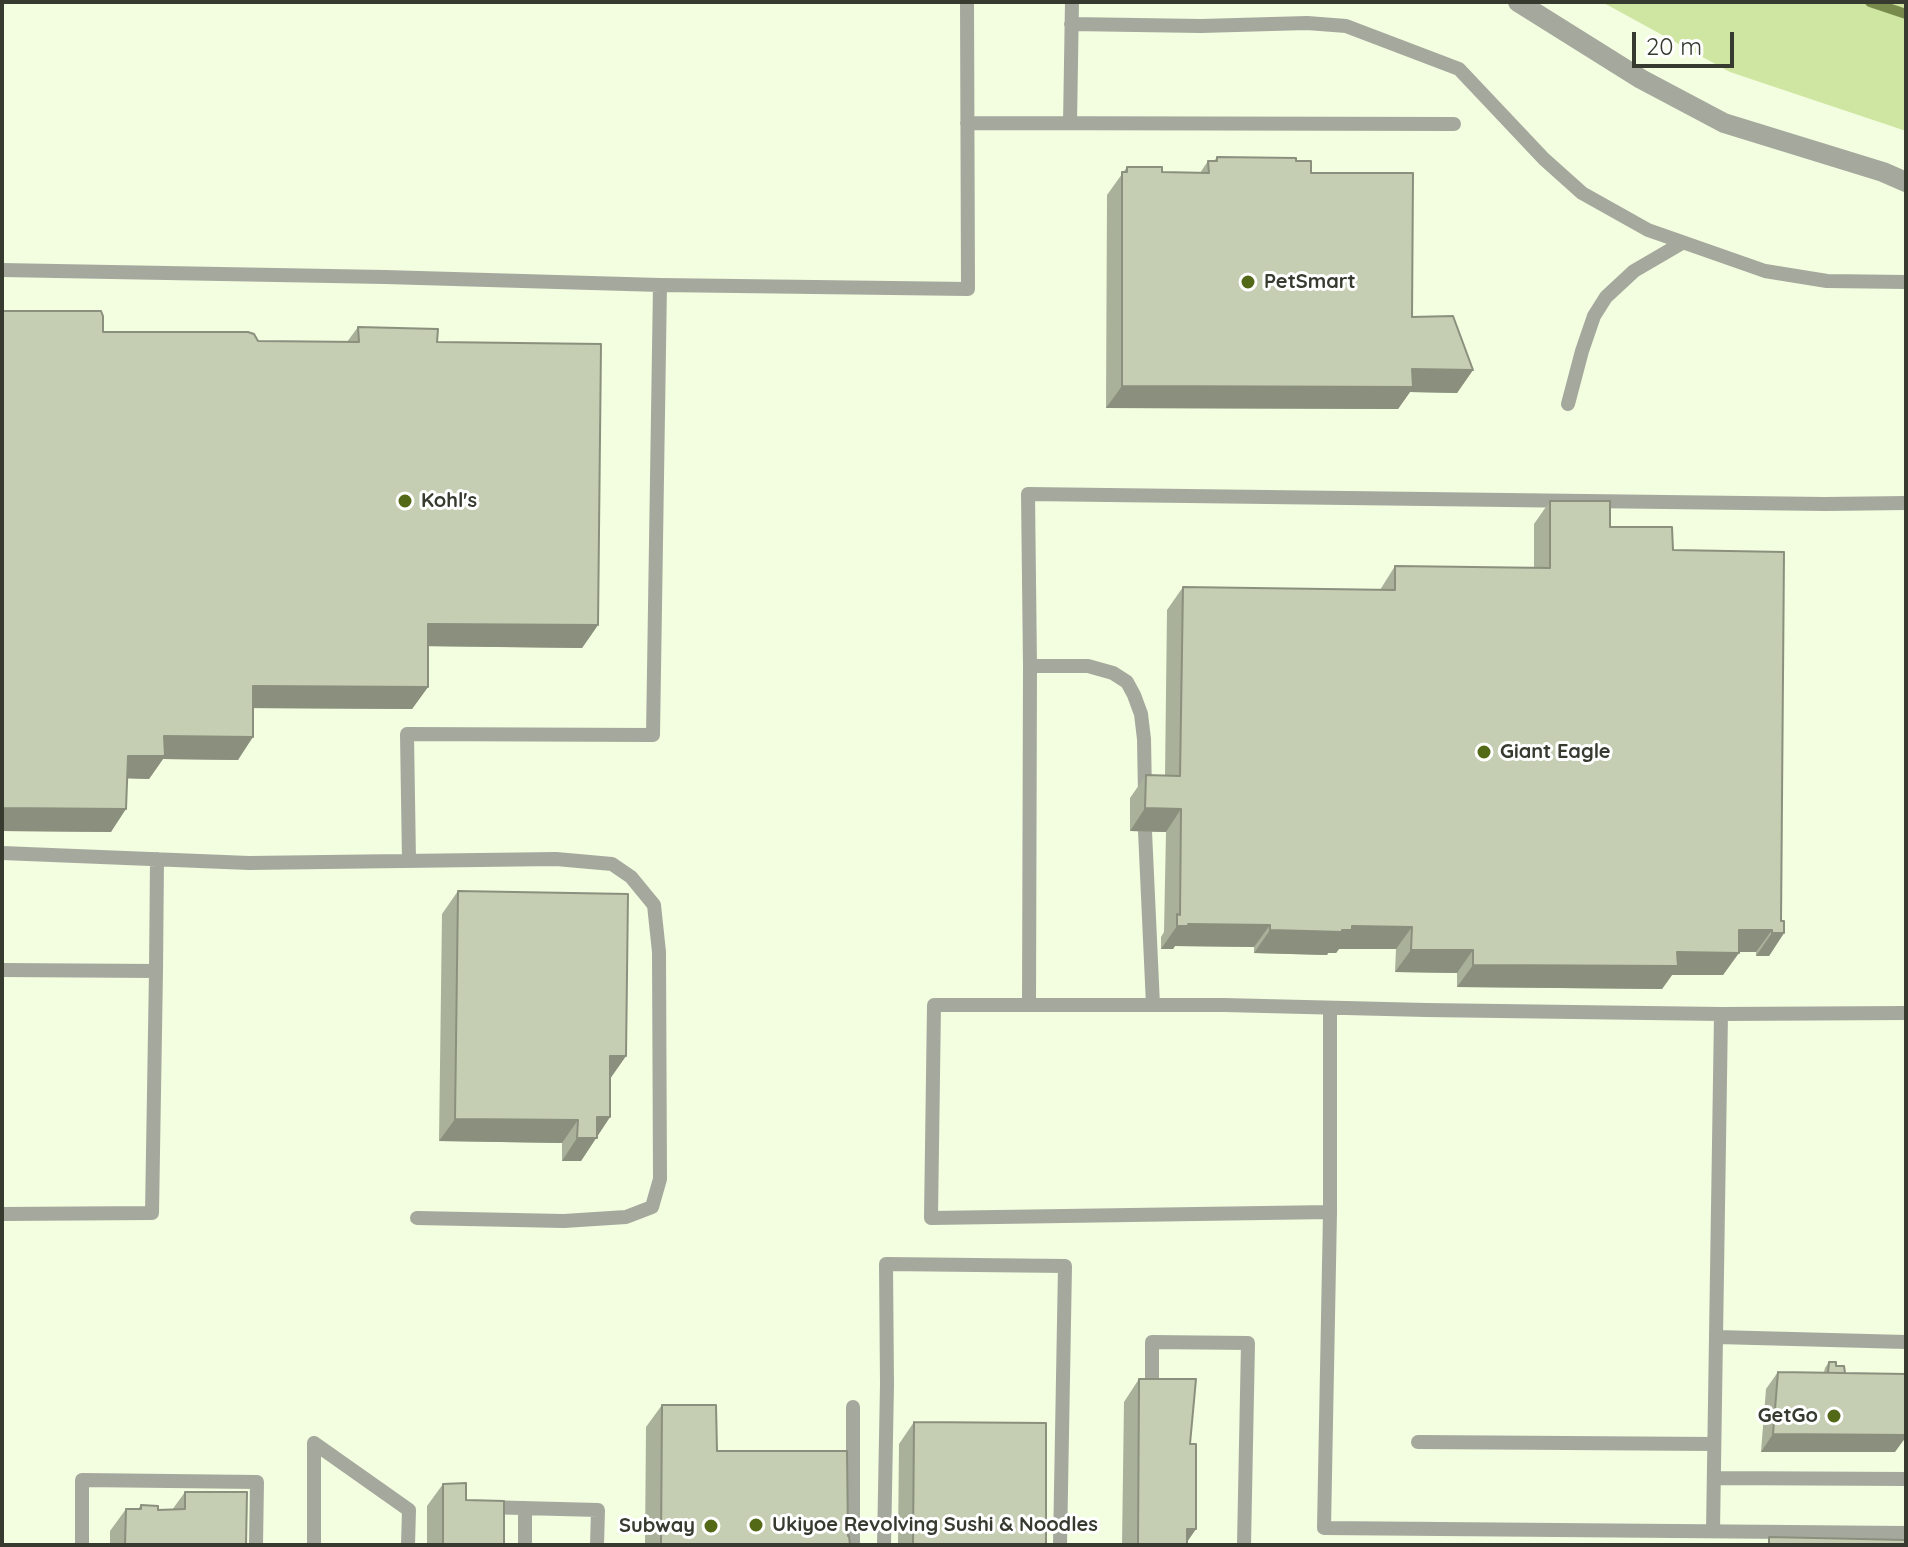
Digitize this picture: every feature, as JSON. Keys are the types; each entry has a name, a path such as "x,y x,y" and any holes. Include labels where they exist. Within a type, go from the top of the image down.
{"street":[{"path":"1518,2 1641,79 1724,123 1883,172 1906,182"}],"lane":[{"path":"2,270 968,289 967,2"},
{"path":"1070,123 1072,2"},
{"path":"1071,24 1201,26 1307,23 1346,26 1459,69 1544,159 1582,193 1648,230 1765,271 1827,281 1906,282"},
{"path":"967,123 1454,124"},
{"path":"1568,404 1594,316 1606,297 1634,271 1682,243"},
{"path":"409,861 407,734 653,735 660,285"},
{"path":"1029,1005 1028,494 1906,503"},
{"path":"1030,666 1088,666 1113,673 1127,682 1141,714 1145,798"},
{"path":"1145,831 1153,1005"},
{"path":"2,853 249,863 556,859 612,864 631,877 654,905 659,952 660,1179 652,1207 626,1217 564,1221 417,1218"},
{"path":"2,1214 152,1213 157,859"},
{"path":"2,970 156,971"},
{"path":"1330,1212 931,1218 934,1005 1153,1005 1721,1014 1906,1013"},
{"path":"1330,1008 1324,1528 1432,1537 1495,1538 1691,1538 1713,1531 1906,1533"},
{"path":"1713,1531 1721,1014"},
{"path":"884,1545 886,1264 1065,1266 1060,1545"},
{"path":"1717,1337 1906,1342"},
{"path":"1152,1402 1152,1342 1248,1343 1244,1545"},
{"path":"853,1407 853,1545"},
{"path":"1418,1442 1714,1444"},
{"path":"314,1545 314,1443 409,1510 408,1545"},
{"path":"1714,1478 1906,1479"},
{"path":"82,1545 82,1480 257,1482 256,1545"},
{"path":"472,1506 598,1510 597,1545"},
{"path":"525,1508 525,1545"}],"green space":[{"path":"1602,2 1906,2 1906,131 1730,72"}],"building":[{"path":"1217,157 1296,158 1296,161 1311,161 1311,173 1413,173 1412,317 1453,316 1473,370 1412,369 1413,387 1122,386 1122,172 1127,172 1127,167 1162,167 1162,172 1209,173 1208,161 1217,161"},
{"path":"2,311 101,311 103,332 248,332 254,334 258,341 359,342 358,327 438,329 437,342 601,344 598,625 428,624 428,687 253,686 253,737 164,736 165,756 128,756 126,809 2,808"},
{"path":"1550,501 1610,501 1610,527 1672,527 1673,550 1784,552 1781,921 1784,921 1784,933 1739,930 1739,953 1677,952 1678,966 1473,965 1473,950 1411,950 1412,927 1352,926 1352,930 1343,932 1270,930 1270,925 1177,926 1177,914 1180,915 1181,809 1145,808 1146,775 1180,776 1183,587 1395,590 1395,566 1550,568"},
{"path":"458,891 628,894 626,1056 610,1056 610,1117 597,1117 597,1138 577,1138 578,1120 455,1119"},
{"path":"1829,1362 1844,1366 1845,1373 1828,1373"},
{"path":"1778,1372 1906,1374 1906,1435 1773,1434"},
{"path":"1139,1379 1196,1379 1190,1444 1196,1444 1196,1529 1187,1529 1187,1545 1138,1545"},
{"path":"662,1405 716,1405 717,1451 847,1451 850,1545 661,1545"},
{"path":"914,1422 1046,1423 1046,1545 913,1545"},
{"path":"466,1483 466,1500 504,1501 504,1545 443,1545 443,1484"},
{"path":"185,1492 247,1492 246,1545 125,1545 126,1509 141,1509 141,1505 158,1506 158,1510 185,1509"},
{"path":"1769,1537 1906,1540 1906,1545 1769,1545"}],"waterway":[{"path":"1870,2 1906,14"}],"place":[{"name":"PetSmart","path":"1248,282"},
{"name":"Kohl's","path":"405,501"},
{"name":"Giant Eagle","path":"1484,752"},
{"name":"GetGo","path":"1834,1416"},
{"name":"Ukiyoe Revolving Sushi & Noodles","path":"756,1525"},
{"name":"Subway","path":"711,1526"}]}
